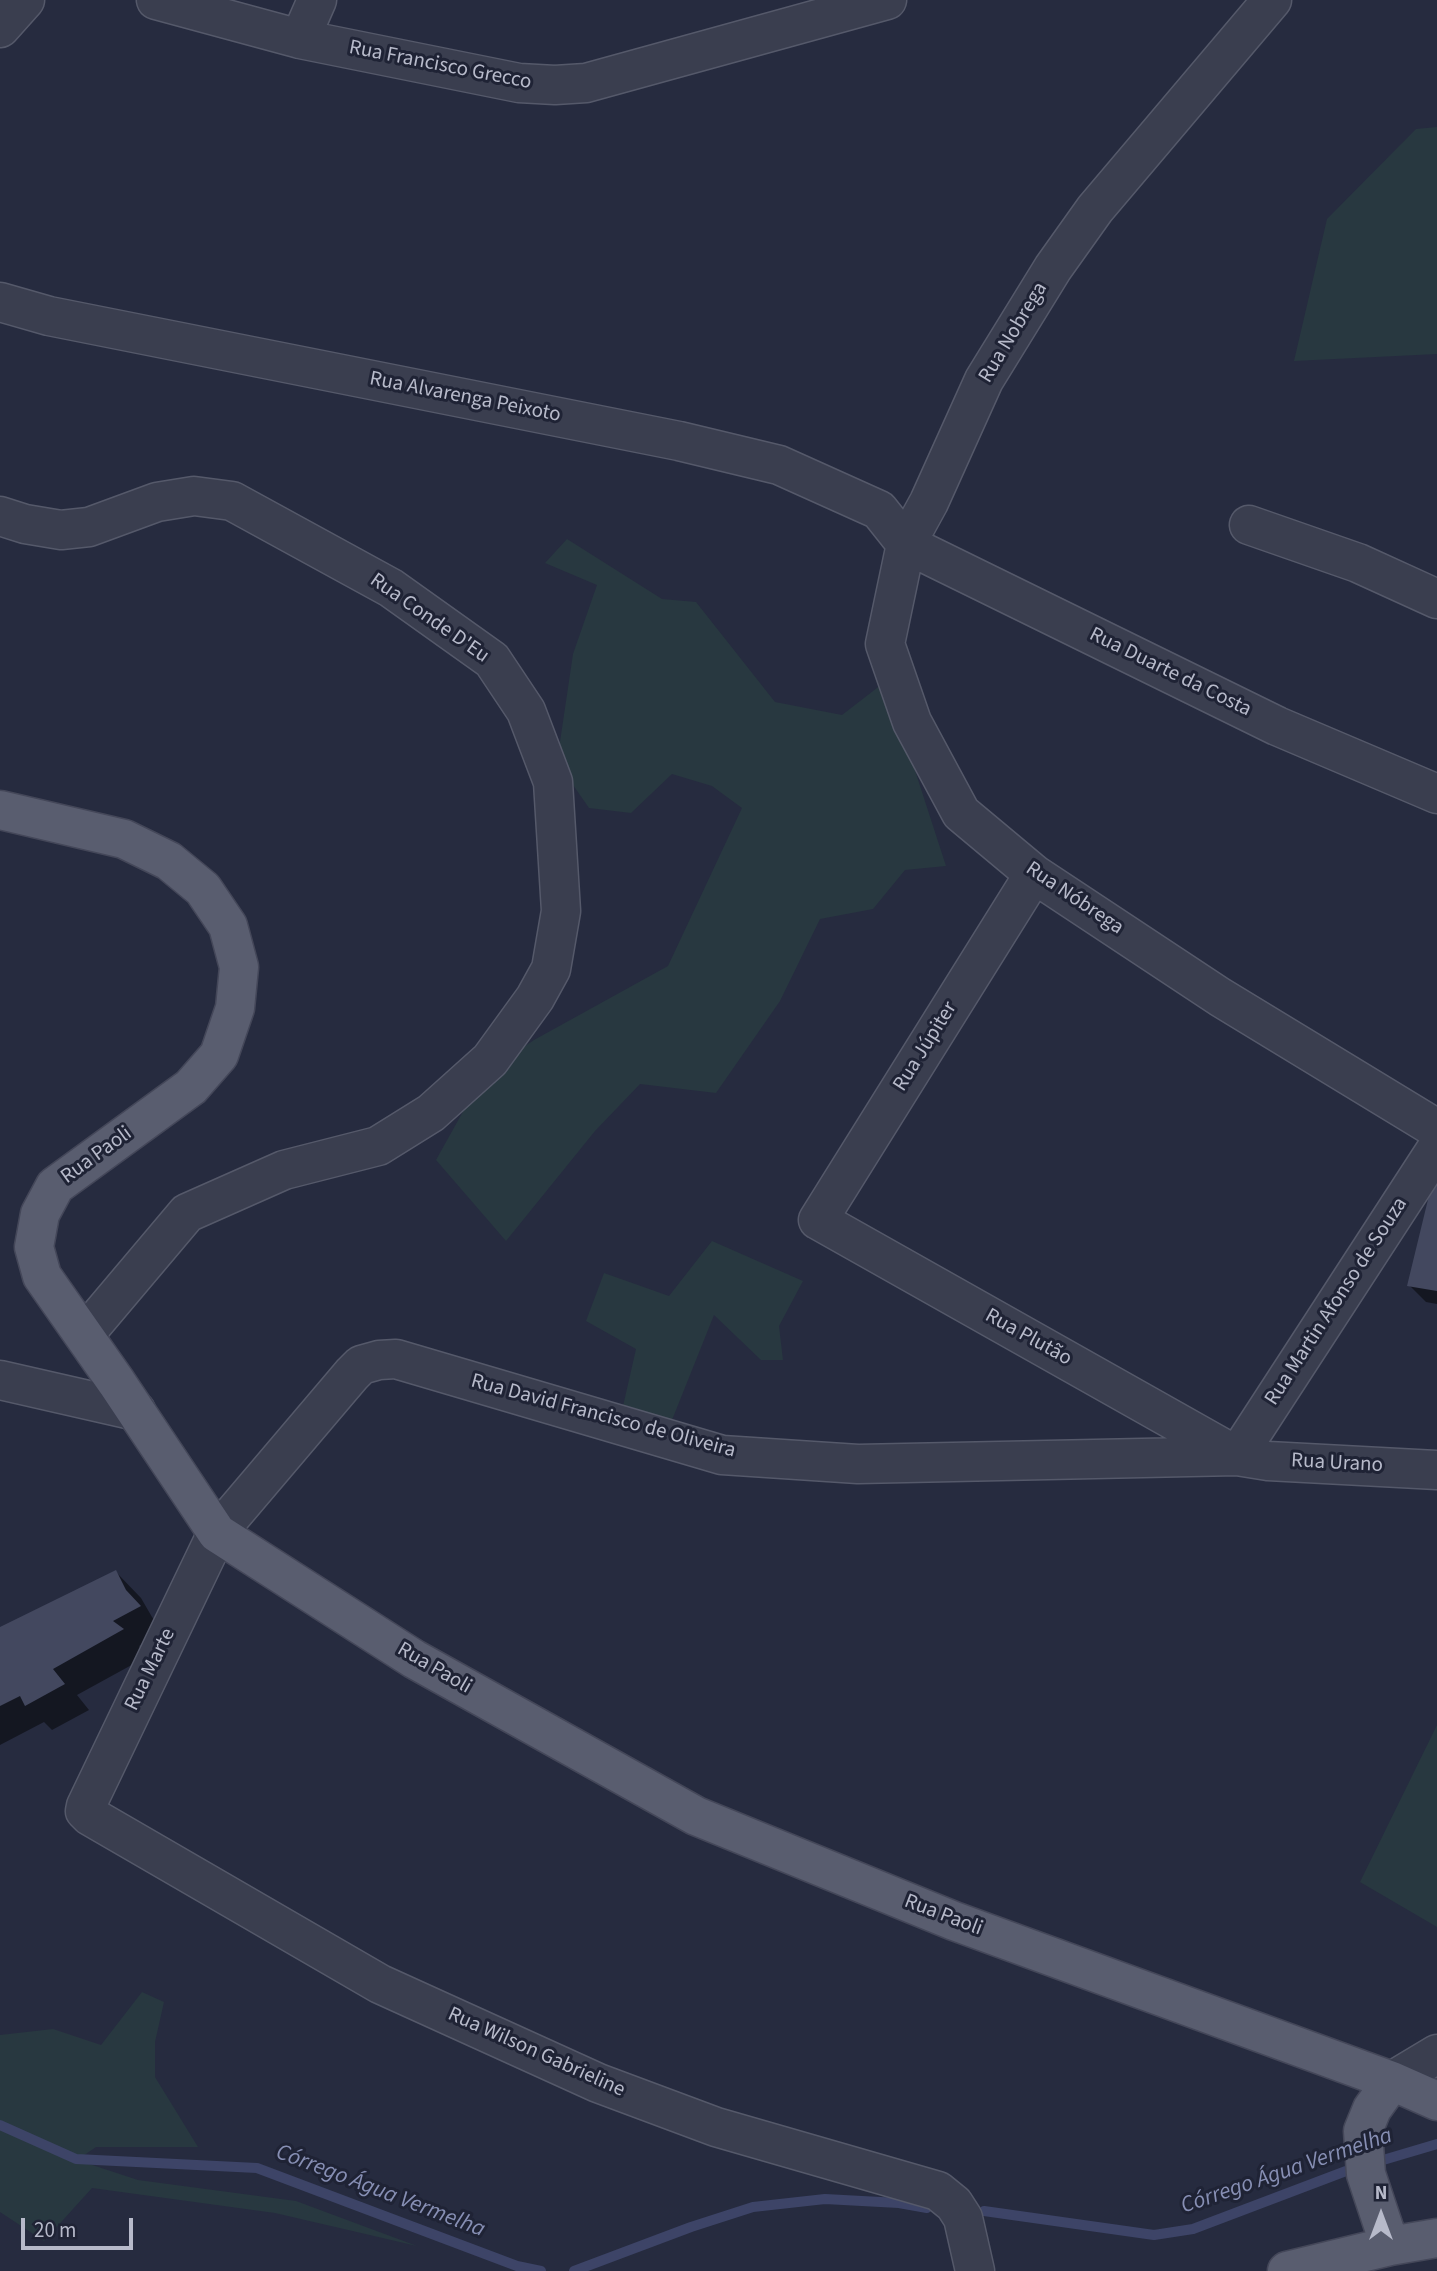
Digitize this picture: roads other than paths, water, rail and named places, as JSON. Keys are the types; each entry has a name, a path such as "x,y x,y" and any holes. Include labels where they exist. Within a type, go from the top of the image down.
{"main road":[{"name":"Rua Paoli","path":"0,810 124,839 169,861 203,889 228,926 239,967 235,1008 219,1055 191,1087 55,1186 40,1214 34,1247 43,1276 136,1410 217,1534 415,1659 696,1816 954,1922 1392,2081 1437,2101"},
{"path":"1390,2246 1366,2174 1363,2132 1372,2109 1392,2081"},
{"path":"1287,2271 1390,2246 1437,2238"}],"street":[{"path":"0,28 25,0"},
{"name":"Rua Francisco Grecco","path":"156,0 300,39 519,83 555,85 586,83 887,0"},
{"path":"300,39 317,0"},
{"name":"Rua Nobrega","path":"906,544 929,502 985,380 1053,268 1095,209 1272,0"},
{"name":"Rua Alvarenga Peixoto","path":"0,302 49,316 666,438 779,465 879,510 906,544"},
{"name":"Rua Conde D'Eu","path":"0,516 25,524 61,530 89,527 157,502 194,496 232,501 391,588 492,660 526,710 553,782 561,911 551,969 536,998 490,1060 431,1113 378,1146 284,1170 187,1213 84,1335"},
{"path":"1249,525 1358,563 1437,599"},
{"name":"Rua Duarte da Costa","path":"906,544 1277,726 1437,793"},
{"name":"Rua Nóbrega","path":"906,544 885,645 912,722 961,813 1034,874 1220,997 1437,1129"},
{"name":"Rua Júpiter","path":"818,1220 1034,874"},
{"name":"Rua Martin Afonso de Souza","path":"1237,1456 1437,1148"},
{"name":"Rua Plutão","path":"818,1220 1237,1456"},
{"name":"Rua David Francisco de Oliveira","path":"217,1534 352,1374 361,1365 379,1360 396,1359 722,1455 858,1464 1237,1456"},
{"path":"0,1380 136,1410"},
{"name":"Rua Urano","path":"1237,1456 1268,1461 1437,1470"},
{"name":"Rua Marte","path":"86,1806 217,1534"},
{"name":"Rua Wilson Gabrieline","path":"86,1806 85,1811 90,1816 380,1984 598,2083 716,2127 938,2191 954,2204 963,2218 975,2271"},
{"path":"1392,2081 1437,2054"}],"waterway":[{"name":"Córrego Água Vermelha","path":"0,2125 76,2159 257,2168 517,2266 541,2271"},
{"name":"Córrego Água Vermelha","path":"984,2211 1154,2235 1193,2229 1346,2171 1437,2144"},
{"name":"Córrego Água Vermelha","path":"574,2271 753,2207 825,2199 899,2203 927,2208"}]}
